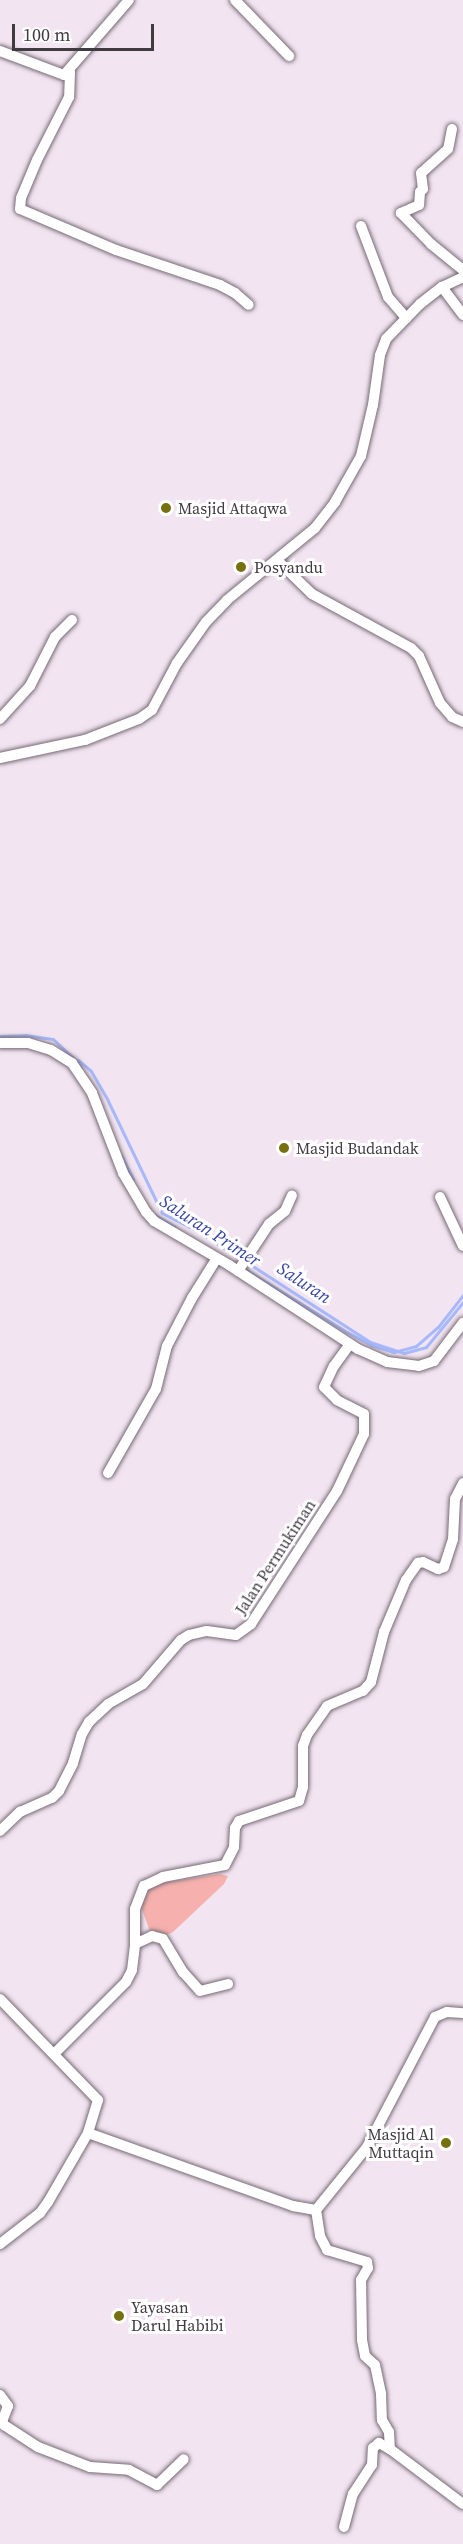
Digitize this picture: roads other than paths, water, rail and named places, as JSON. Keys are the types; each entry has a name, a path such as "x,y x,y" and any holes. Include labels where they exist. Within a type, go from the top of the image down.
{"street":[{"path":"0,51 56,74 64,75 70,72 129,0"},
{"path":"235,0 289,56"},
{"path":"70,72 69,97 37,160 21,198 20,209 116,250 220,285 235,293 249,305"},
{"path":"452,129 448,149 421,173 423,189 420,192 419,205 401,213 430,244 463,270"},
{"path":"361,226 388,297 406,318"},
{"path":"0,758 85,740 139,719 152,710 177,663 206,622 227,600 315,528 347,483 361,456 369,427 382,347 406,318 442,287 463,277"},
{"path":"442,287 463,315"},
{"path":"277,560 312,594 411,648 419,656 440,703 452,717 463,722"},
{"path":"0,719 30,686 55,637 72,620"},
{"path":"0,1043 28,1043 51,1050 72,1063 92,1093 123,1173 146,1212 154,1221 217,1258 241,1265 350,1344 387,1362 419,1366 434,1360 463,1323"},
{"path":"241,1265 268,1224 285,1211 292,1195"},
{"path":"440,1197 463,1246"},
{"path":"108,1473 156,1389 167,1346 192,1298 217,1258"},
{"name":"Jalan Permukiman","path":"0,1831 20,1812 52,1798 59,1791 89,1722 108,1704 143,1684 181,1640 189,1635 207,1631 236,1635 251,1624 337,1491 364,1434 364,1414 337,1400 324,1387 334,1366 350,1344"},
{"path":"55,2053 130,1976 135,1944 135,1909 144,1886 163,1876 225,1865 234,1847 235,1828 239,1821 299,1800 303,1787 303,1746 307,1735 327,1706 363,1691 371,1682 384,1632 406,1581 418,1563 423,1562 438,1569 444,1567 453,1539 455,1499 463,1483"},
{"path":"135,1944 152,1936 160,1937 183,1972 200,1991 228,1984"},
{"path":"0,1999 55,2053 98,2100 88,2133 40,2213 0,2244"},
{"path":"315,2210 368,2147 435,2016 447,2012 463,2013"},
{"path":"88,2133 174,2162 231,2185 293,2206 315,2210"},
{"path":"315,2210 320,2236 327,2250 367,2262 368,2268 361,2280 364,2356 375,2365 381,2394 382,2420 389,2432 354,2494 344,2527"},
{"path":"0,2395 8,2406 4,2425 38,2447 90,2467 129,2470 159,2485 184,2459"},
{"path":"346,2511 349,2491 369,2444 383,2446 463,2504"},
{"path":"383,2446 427,2487 463,2510"}],"waterway":[{"name":"Saluran","path":"0,1036 25,1035 53,1039 77,1061 81,1068"},
{"name":"Saluran","path":"78,1060 91,1071 108,1101 162,1213 196,1230 242,1260"},
{"name":"Saluran Primer","path":"121,1155 133,1179"},
{"name":"Saluran Primer","path":"155,1215 175,1227"},
{"name":"Saluran","path":"232,1261 347,1332 371,1345 394,1352 416,1346 438,1327 463,1295"},
{"name":"Saluran","path":"248,1263 370,1342 404,1353 426,1347 463,1302"}],"place":[{"name":"Masjid Attaqwa","path":"166,508"},
{"name":"Posyandu","path":"241,567"},
{"name":"Masjid Budandak","path":"284,1148"},
{"name":"Masjid Al Muttaqin","path":"446,2143"},
{"name":"Yayasan Darul Habibi","path":"119,2316"}]}
